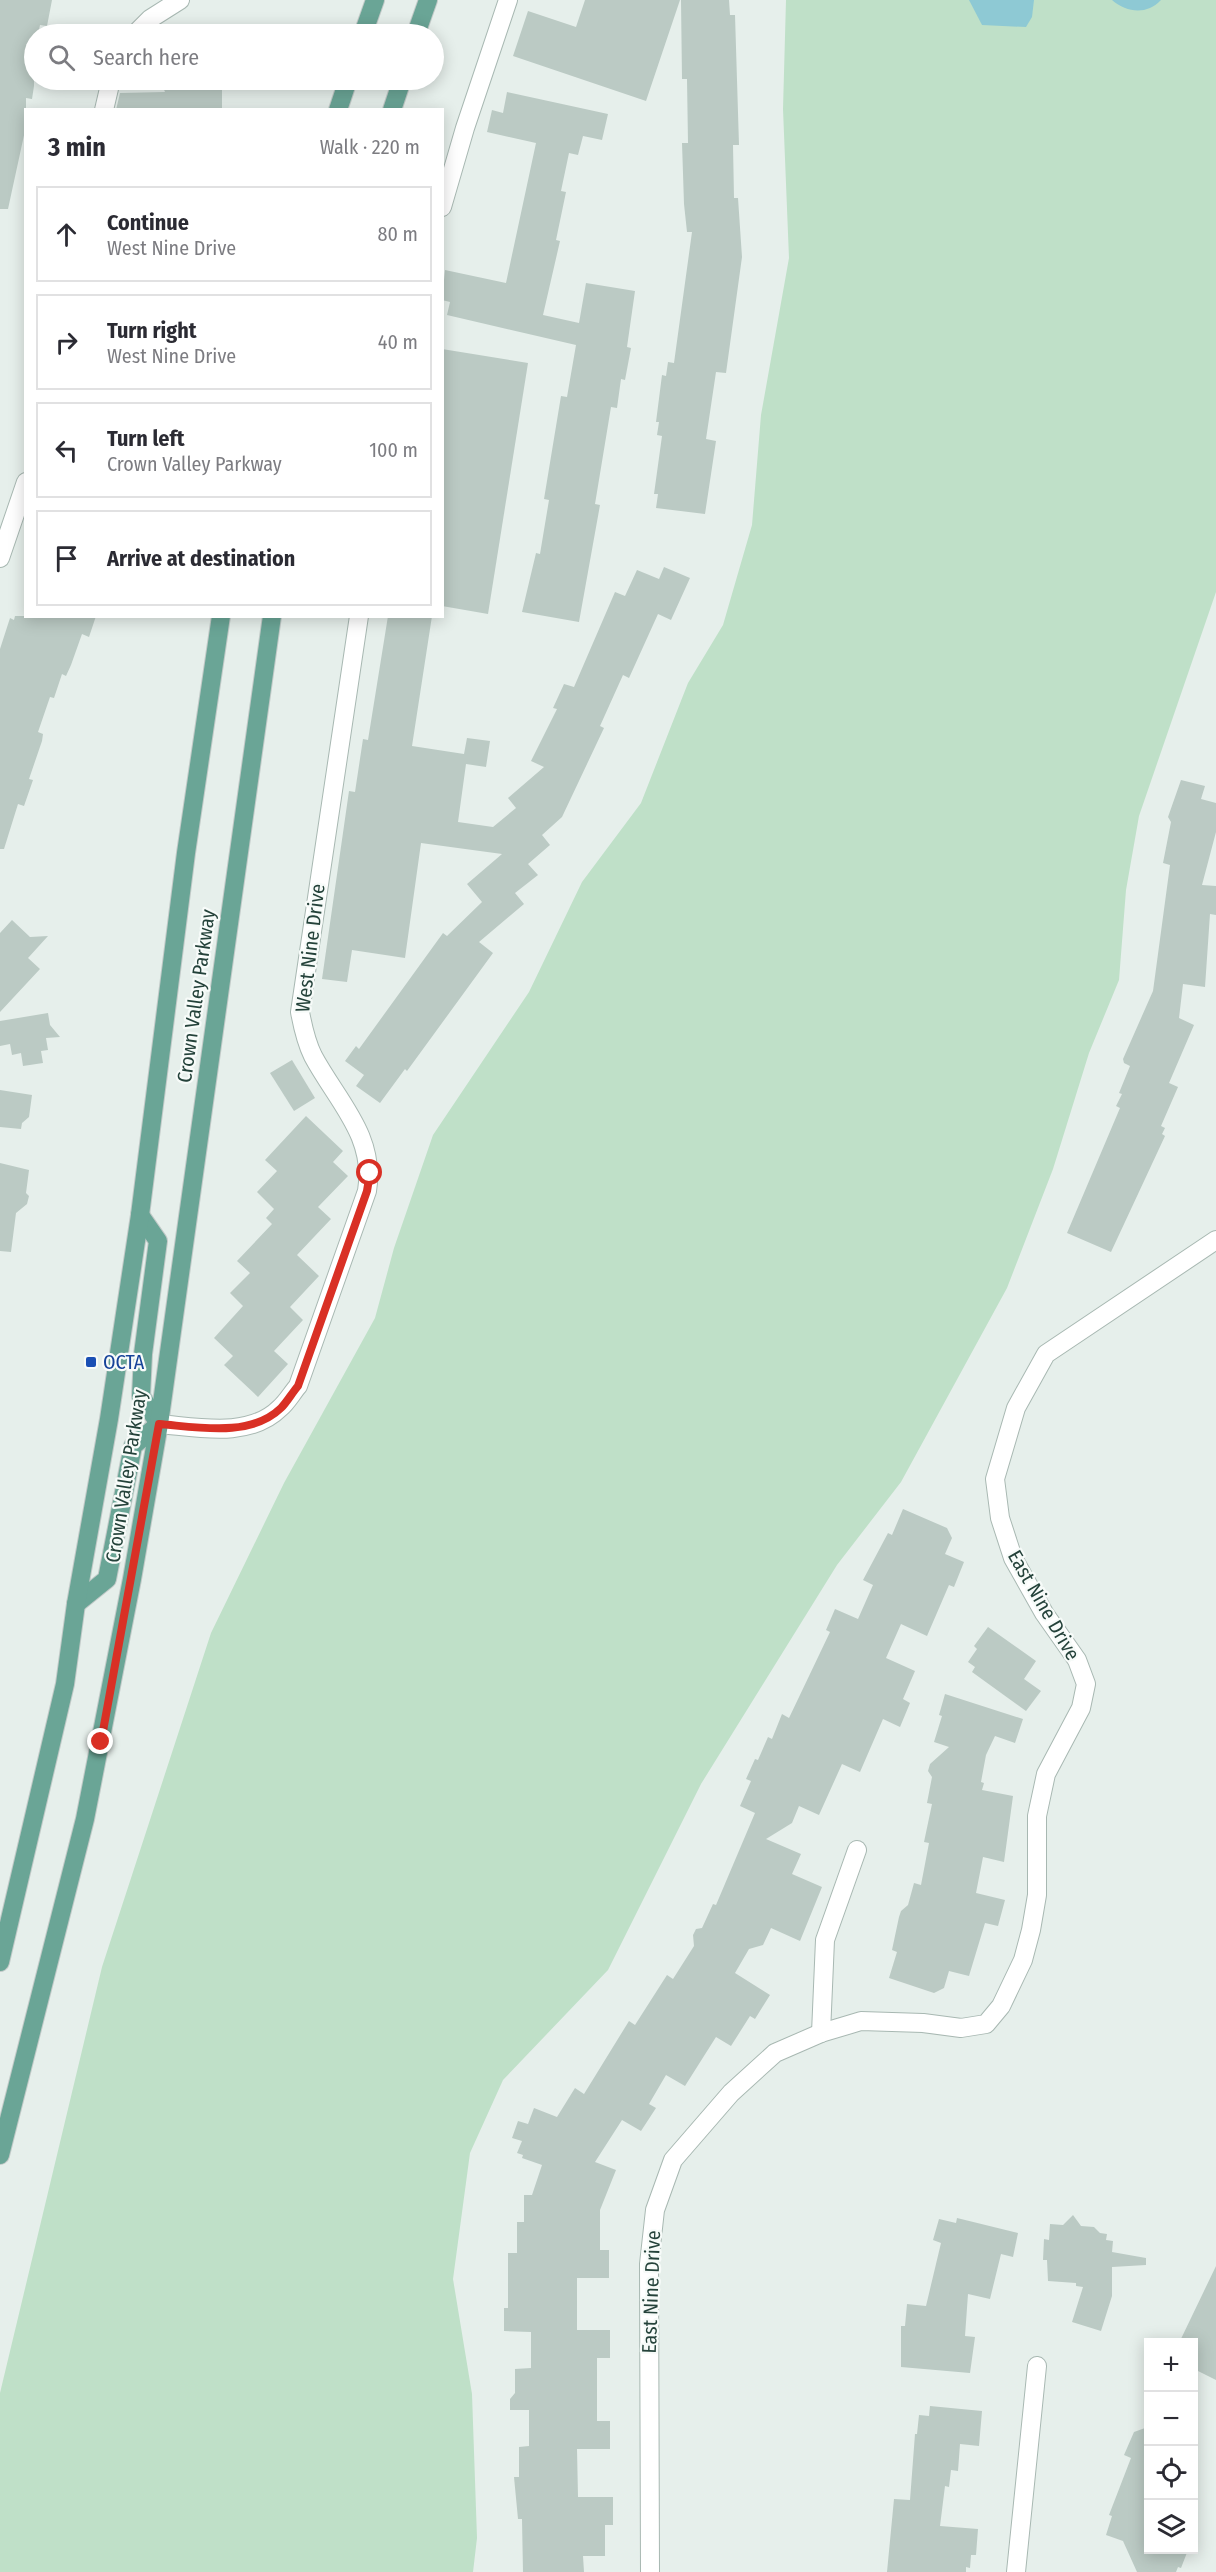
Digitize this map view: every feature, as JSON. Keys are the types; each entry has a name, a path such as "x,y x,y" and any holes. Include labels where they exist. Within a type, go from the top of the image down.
{"main road":[{"path":"367,24 375,0"},
{"path":"420,24 428,0"},
{"path":"339,108 345,90"},
{"path":"393,108 399,90"},
{"name":"Crown Valley Parkway","path":"0,1962 65,1684 76,1604 109,1419 140,1215 186,853 220,618"},
{"name":"Crown Valley Parkway","path":"0,2155 85,1819 132,1580 159,1424 272,618"},
{"path":"76,1604 107,1579 133,1446 159,1424 141,1396 143,1354 158,1240 140,1215"}],"street":[{"path":"146,24 180,0"},
{"path":"444,200 465,128 508,0"},
{"path":"104,108 109,90"},
{"path":"0,558 24,488"},
{"name":"West Nine Drive","path":"159,1424 223,1429 256,1424 280,1409 298,1386 367,1191 369,1162 360,1131 314,1057 304,1037 300,1012 359,618"},
{"name":"East Nine Drive","path":"650,2572 649,2264 655,2210 673,2160 731,2093 775,2053 821,2033 861,2021 923,2023 961,2028 986,2024 1001,2006 1023,1960 1031,1930 1037,1895 1037,1816 1047,1774 1081,1708 1086,1684 1077,1660 1044,1613 1013,1558 1000,1518 995,1479 1016,1408 1046,1354 1216,1240"},
{"path":"821,2033 825,1940 858,1850"},
{"path":"1016,2572 1036,2366"}],"green space":[{"path":"786,0 1216,0 1216,592 1139,816 1126,890 1119,980 1089,1053 1053,1169 1007,1288 901,1482 837,1565 701,1784 608,1970 503,2080 470,2153 453,2279 472,2394 477,2538 473,2572 0,2572 0,2393 102,1967 211,1633 284,1483 375,1318 394,1248 433,1135 529,992 582,882 641,803 688,683 723,625 752,525 761,415 789,258 783,109"}],"water":[{"path":"969,0 1034,0 1032,17 1026,27 982,25"},
{"path":"1112,0 1161,0 1150,8 1130,10"}],"building":[{"path":"0,0 52,0 47,24 24,24 24,90 33,90 32,99 26,98 24,135 8,209 0,209"},
{"path":"585,0 680,0 646,101 513,56 528,11 576,27"},
{"path":"681,0 729,0 730,15 735,15 739,145 733,145 734,198 738,198 742,257 726,373 716,372 706,439 716,441 705,514 656,508 658,494 654,494 662,436 657,435 659,422 656,422 662,375 666,376 668,362 674,363 692,232 687,232 684,204 682,143 688,143 687,79 682,79"},
{"path":"164,90 222,90 222,108 116,108 120,93 165,92"},
{"path":"507,92 608,114 602,140 583,136 578,155 569,153 561,191 566,192 556,240 560,241 543,315 579,323 586,283 635,291 627,347 631,348 625,380 621,379 617,408 611,407 595,504 600,505 579,622 522,612 536,553 540,554 549,500 544,499 561,396 567,397 576,345 447,315 450,302 444,300 445,270 506,283 536,143 487,132 492,110 503,113"},
{"path":"444,349 528,363 488,614 444,606"},
{"path":"664,567 690,578 671,620 658,614 629,678 623,675 600,726 604,728 562,817 542,835 550,845 528,864 538,875 515,893 524,904 479,942 493,953 407,1071 405,1069 380,1103 356,1086 364,1075 345,1061 356,1046 359,1049 443,933 447,936 482,902 467,884 502,854 421,843 405,958 352,950 347,982 322,979 349,791 355,792 363,739 368,740 388,618 432,618 412,746 464,754 467,738 490,741 486,767 466,764 458,822 493,827 516,808 508,798 544,767 531,761 557,709 553,708 564,684 574,687 615,592 625,596 637,570 659,579"},
{"path":"15,616 95,618 89,637 82,634 71,665 66,676 62,674 54,698 50,697 38,732 43,734 29,779 33,780 24,806 18,804 4,849 0,849 0,649 10,618 14,620"},
{"path":"1181,780 1205,786 1201,799 1216,803 1216,832 1202,885 1216,886 1216,915 1210,914 1205,987 1183,984 1179,1018 1194,1025 1169,1083 1178,1087 1161,1126 1165,1128 1162,1134 1165,1136 1111,1252 1067,1233 1120,1108 1116,1106 1122,1094 1119,1093 1130,1066 1124,1063 1123,1059 1153,991 1170,865 1163,863 1171,822 1168,817"},
{"path":"12,920 30,937 48,936 28,958 40,969 0,1012 0,933"},
{"path":"48,1013 50,1025 60,1037 46,1038 48,1050 41,1051 43,1063 23,1066 21,1053 12,1055 10,1044 0,1046 0,1021"},
{"path":"292,1060 315,1098 294,1111 270,1073"},
{"path":"0,1090 32,1095 29,1117 22,1123 21,1129 0,1127"},
{"path":"306,1116 343,1151 333,1162 348,1176 318,1207 331,1219 297,1255 319,1276 290,1307 303,1320 274,1351 288,1364 258,1397 224,1365 233,1356 214,1338 243,1306 230,1293 250,1273 237,1261 272,1224 266,1218 274,1209 257,1192 277,1171 265,1160"},
{"path":"0,1163 29,1170 26,1193 29,1196 27,1204 16,1213 11,1252 0,1251"},
{"path":"903,1509 947,1528 952,1538 945,1554 964,1562 954,1587 949,1585 927,1636 901,1624 886,1658 915,1671 903,1699 910,1703 900,1727 883,1719 860,1772 842,1764 819,1815 799,1806 792,1823 766,1839 801,1854 792,1874 822,1887 800,1941 771,1928 763,1945 749,1949 735,1973 770,1995 755,2019 750,2016 731,2046 716,2037 685,2086 666,2075 649,2104 656,2108 641,2131 622,2120 595,2162 616,2170 600,2210 600,2250 609,2250 609,2278 577,2278 577,2330 610,2330 610,2358 597,2358 597,2421 610,2421 610,2449 577,2449 578,2497 613,2497 613,2525 605,2525 605,2556 583,2556 584,2572 523,2572 522,2519 518,2519 514,2477 519,2477 519,2447 529,2446 529,2410 510,2410 510,2399 515,2393 515,2369 531,2368 531,2332 504,2331 504,2308 508,2308 508,2253 517,2253 517,2222 524,2222 524,2195 532,2195 542,2165 522,2158 523,2155 517,2153 522,2141 512,2138 518,2121 528,2124 534,2108 557,2117 575,2088 584,2094 629,2021 635,2025 667,1975 673,1979 694,1946 693,1935 696,1929 702,1928 713,1904 716,1905 755,1813 740,1806 751,1781 746,1779 755,1759 758,1760 768,1737 772,1739 782,1714 789,1718 830,1632 826,1630 835,1609 858,1619 873,1585 863,1580 888,1533 892,1535"},
{"path":"988,1627 1036,1661 1024,1679 1041,1691 1026,1711 972,1672 975,1667 968,1662 977,1649 974,1646"},
{"path":"945,1694 1023,1719 1015,1743 995,1736 986,1755 981,1782 984,1783 982,1790 1013,1796 1004,1862 983,1857 976,1893 1005,1900 998,1926 985,1923 969,1976 949,1971 944,1988 934,1993 889,1978 897,1952 892,1950 899,1917 901,1911 908,1905 914,1883 921,1885 929,1843 924,1842 932,1804 927,1803 932,1777 928,1771 930,1764 949,1747 934,1742 942,1716 939,1715"},
{"path":"1073,2215 1081,2226 1094,2227 1100,2233 1107,2234 1106,2240 1113,2241 1112,2252 1146,2258 1146,2265 1112,2267 1112,2296 1101,2331 1072,2322 1083,2287 1076,2286 1076,2283 1048,2281 1047,2260 1043,2260 1044,2239 1049,2240 1050,2224 1063,2225"},
{"path":"957,2218 1018,2233 1013,2257 1001,2254 990,2299 968,2294 965,2336 975,2337 970,2373 901,2367 901,2326 905,2326 907,2304 926,2306 941,2243 933,2240 939,2219 956,2223"},
{"path":"1216,2266 1216,2380 1198,2371 1198,2338 1181,2338"},
{"path":"930,2406 982,2411 979,2446 960,2444 958,2471 951,2470 949,2487 945,2486 940,2526 978,2529 976,2555 971,2555 970,2568 966,2567 966,2572 887,2572 894,2499 910,2500 915,2434 917,2434 919,2415 929,2416"},
{"path":"1144,2428 1144,2554 1186,2554 1181,2568 1178,2567 1176,2572 1137,2572 1123,2541 1106,2535 1112,2516 1109,2515 1131,2458 1124,2455 1134,2432"}],"place":[{"name":"OCTA","path":"91,1362"}],"route":[{"path":"101,1742 159,1424 223,1429 256,1424 280,1409 298,1386 367,1191 370,1173"}]}
